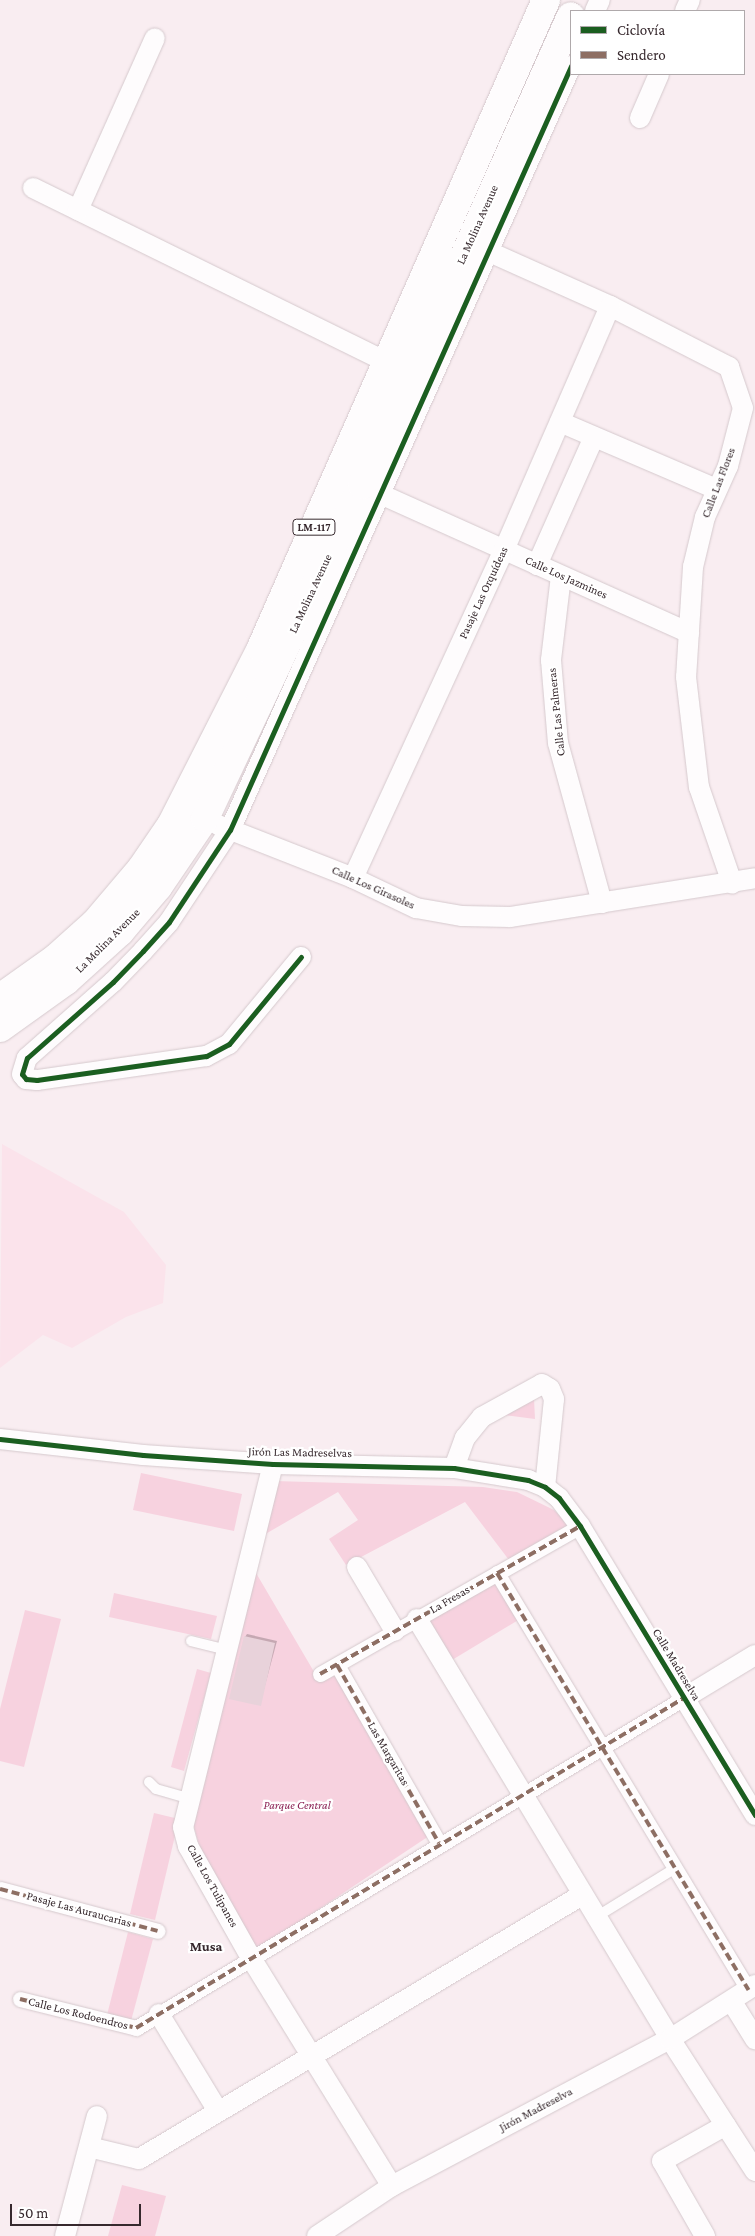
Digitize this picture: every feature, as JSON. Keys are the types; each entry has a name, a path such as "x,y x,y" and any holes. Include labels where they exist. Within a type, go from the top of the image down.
{"main road":[{"name":"La Molina Avenue","path":"0,998 56,958 101,916 156,847 184,800 261,648 546,0"},
{"name":"La Molina Avenue","path":"0,1028 66,981 120,932 158,887 204,818 371,490 479,247 570,19"}],"street":[{"path":"78,210 155,38"},
{"path":"479,247 570,68"},
{"path":"640,118 659,75"},
{"path":"33,188 387,362"},
{"name":"Calle Las Flores","path":"479,247 610,306 729,367 743,408 728,466 705,517 693,567 686,677 700,787 732,883"},
{"name":"Pasaje Las Orquídeas","path":"353,878 504,550 610,306"},
{"path":"560,422 716,489"},
{"path":"537,565 594,436"},
{"path":"301,957 229,1044 206,1056 37,1080 26,1079 22,1074 26,1058 144,951 168,922 230,830 371,490"},
{"name":"Calle Los Jazmines","path":"371,490 689,633"},
{"name":"Calle Las Palmeras","path":"561,576 551,660 558,743 602,903"},
{"name":"Calle Los Girasoles","path":"184,800 204,818 353,878 416,908 462,916 510,918 755,878"},
{"path":"454,1468 465,1438 482,1417 532,1387 547,1386 554,1399 545,1488"},
{"name":"Jirón Las Madreselvas","path":"0,1439 143,1455 273,1464 454,1468 528,1480 545,1488 559,1498 580,1526"},
{"name":"Calle Los Tulipanes","path":"273,1464 183,1827 188,1846 251,1958 392,2186"},
{"name":"La Fresas","path":"320,1674 580,1526"},
{"name":"Calle Madreselva","path":"580,1526 755,1815"},
{"path":"357,1567 395,1631"},
{"path":"497,1573 600,1749 674,1869 752,1988"},
{"path":"417,1619 670,2038 755,2171"},
{"path":"218,2111 160,2014 439,1843 600,1749 755,1654"},
{"name":"Las Margaritas","path":"337,1665 439,1843"},
{"name":"Pasaje Las Auraucarias","path":"0,1889 158,1931"},
{"path":"89,2147 139,2158 582,1894"},
{"name":"Jirón Madreselva","path":"317,2236 392,2186 670,2038 732,2002 752,1988"},
{"name":"Calle Los Rodoendros","path":"20,2000 136,2028 160,2014"},
{"path":"732,2002 755,2039"},
{"path":"65,2236 97,2116"},
{"path":"705,2236 662,2161 726,2125"}],"lane":[{"path":"191,1641 227,1650"},
{"path":"149,1782 156,1789 190,1799"},
{"path":"596,1917 674,1869"}],"shaded area":[{"path":"2,1144 124,1212 166,1265 163,1303 126,1317 72,1348 43,1335 0,1368"}],"green space":[{"path":"533,1379 535,1419 489,1413"},
{"path":"141,1473 242,1494 234,1531 133,1510"},
{"path":"274,1481 483,1487 517,1492 554,1510 571,1526 509,1560 465,1502 346,1565 329,1539 358,1520 338,1492 262,1536"},
{"name":"Parque Central","path":"252,1566 320,1682 336,1675 429,1836 253,1953 200,1848 193,1824"},
{"path":"495,1578 520,1619 452,1660 428,1619"},
{"path":"114,1593 217,1616 211,1639 109,1617"},
{"path":"25,1610 61,1619 24,1767 0,1761 0,1709"},
{"path":"197,1669 211,1673 184,1771 171,1767"},
{"path":"154,1813 179,1819 155,1920 130,1914"},
{"path":"128,1932 153,1939 131,2021 107,2015"},
{"path":"122,2185 166,2196 155,2236 108,2236"}],"building":[{"path":"244,1636 275,1643 261,1706 229,1699"}],"marked path":[{"path":"320,1674 580,1526"},
{"path":"497,1573 749,1990"},
{"path":"337,1665 439,1843"},
{"path":"20,1999 136,2028 684,1698"},
{"path":"0,1889 158,1931"}],"cycle path":[{"path":"301,957 229,1044 206,1056 37,1080 26,1079 22,1074 27,1058 113,982 169,922 230,830 570,68"},
{"path":"0,1439 143,1455 273,1464 454,1468 528,1480 545,1487 559,1498 580,1526 755,1815"}],"district":[{"name":"Musa","path":"206,1946"}]}
